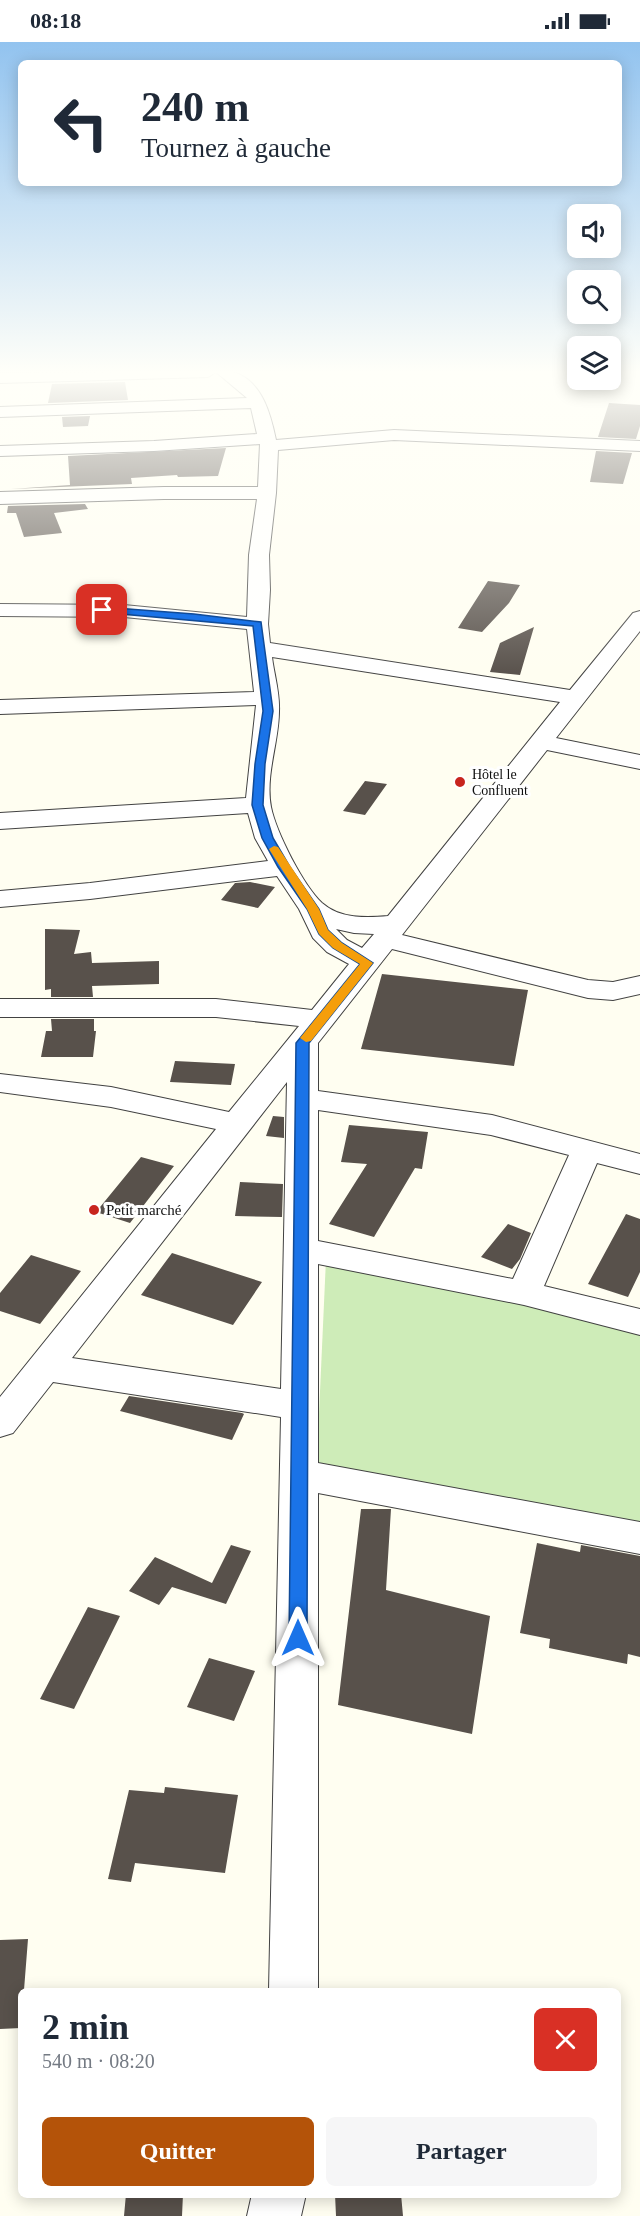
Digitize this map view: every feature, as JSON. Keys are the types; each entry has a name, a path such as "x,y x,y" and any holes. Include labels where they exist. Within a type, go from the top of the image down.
{"street":[{"path":"267,473 259,555 260,590 257,624 268,726 260,764 258,805 268,838 284,867 313,909 323,932 337,946 367,963"},
{"path":"0,498 164,493 267,493"},
{"path":"0,609 124,611 257,624"},
{"path":"0,1423 576,698 629,648 640,617"},
{"path":"259,648 576,698"},
{"path":"0,707 266,698"},
{"path":"541,742 640,762"},
{"path":"0,821 258,805"},
{"path":"0,898 90,891 284,867"},
{"path":"313,909 334,922 392,931 588,989 613,991 640,986"},
{"path":"0,1008 76,1006 216,1008 312,1031"},
{"path":"294,1988 303,1098 312,1031"},
{"path":"0,1083 111,1097 238,1124"},
{"path":"303,1098 492,1125 586,1152 640,1164"},
{"path":"524,1293 586,1152"},
{"path":"301,1249 524,1293 640,1322"},
{"path":"45,1367 300,1406"},
{"path":"299,1474 640,1538"},
{"path":"274,2216 278,2198"}],"green space":[{"path":"326,1259 640,1324 640,1543 316,1480"}],"building":[{"path":"69,473 219,473 218,476 178,477 177,475 131,478 132,484 11,489 70,485"},
{"path":"592,473 626,473 623,484 590,482"},
{"path":"85,504 88,509 54,513 62,533 24,537 16,513 7,513 8,506"},
{"path":"488,581 520,585 509,603 482,632 458,628"},
{"path":"534,627 520,675 490,672 500,643"},
{"path":"365,781 387,784 365,815 343,811"},
{"path":"250,882 275,887 258,908 221,900 235,883"},
{"path":"45,929 80,930 74,954 91,952 92,963 159,961 159,984 92,986 93,997 51,997 51,989 45,990"},
{"path":"382,974 528,990 514,1066 361,1049"},
{"path":"51,1019 94,1019 94,1031 96,1031 93,1057 41,1057 46,1031 52,1031"},
{"path":"175,1061 235,1064 231,1085 170,1082"},
{"path":"273,1116 284,1117 284,1138 266,1136"},
{"path":"349,1125 428,1132 422,1169 415,1168 374,1237 329,1224 367,1164 341,1162"},
{"path":"141,1157 174,1166 130,1223 96,1212"},
{"path":"240,1182 283,1184 282,1217 235,1216"},
{"path":"626,1214 640,1219 640,1272 628,1297 588,1284"},
{"path":"508,1224 531,1233 520,1259 512,1269 481,1257"},
{"path":"172,1253 262,1282 233,1325 141,1295"},
{"path":"31,1255 81,1271 40,1324 0,1311 0,1293"},
{"path":"129,1396 244,1414 232,1440 120,1411"},
{"path":"361,1509 391,1509 386,1590 490,1616 472,1734 338,1705"},
{"path":"537,1543 580,1552 581,1545 640,1556 640,1657 628,1654 627,1664 549,1648 550,1639 520,1633"},
{"path":"231,1545 251,1551 226,1604 172,1587 159,1605 129,1591 155,1557 212,1583"},
{"path":"88,1607 120,1616 74,1709 40,1699"},
{"path":"209,1658 255,1671 234,1721 187,1707"},
{"path":"165,1787 238,1795 225,1873 135,1863 131,1882 108,1879 129,1790 164,1793"},
{"path":"28,1939 24,1988 18,1988 18,2028 0,2029 0,1940"},
{"path":"126,2198 183,2198 182,2216 124,2216"},
{"path":"335,2198 401,2198 403,2216 336,2216"}],"slow traffic":[{"path":"274,849 313,909 323,932 337,946 367,963 306,1038"}],"place":[{"name":"Hôtel le Confluent","path":"460,782"},
{"name":"Petit marché","path":"94,1210"}],"route":[{"path":"102,610 194,616 257,624 268,711 268,726 260,764 258,805 268,838 284,867 313,909 323,932 337,946 367,963 303,1043 298,1638"}]}
